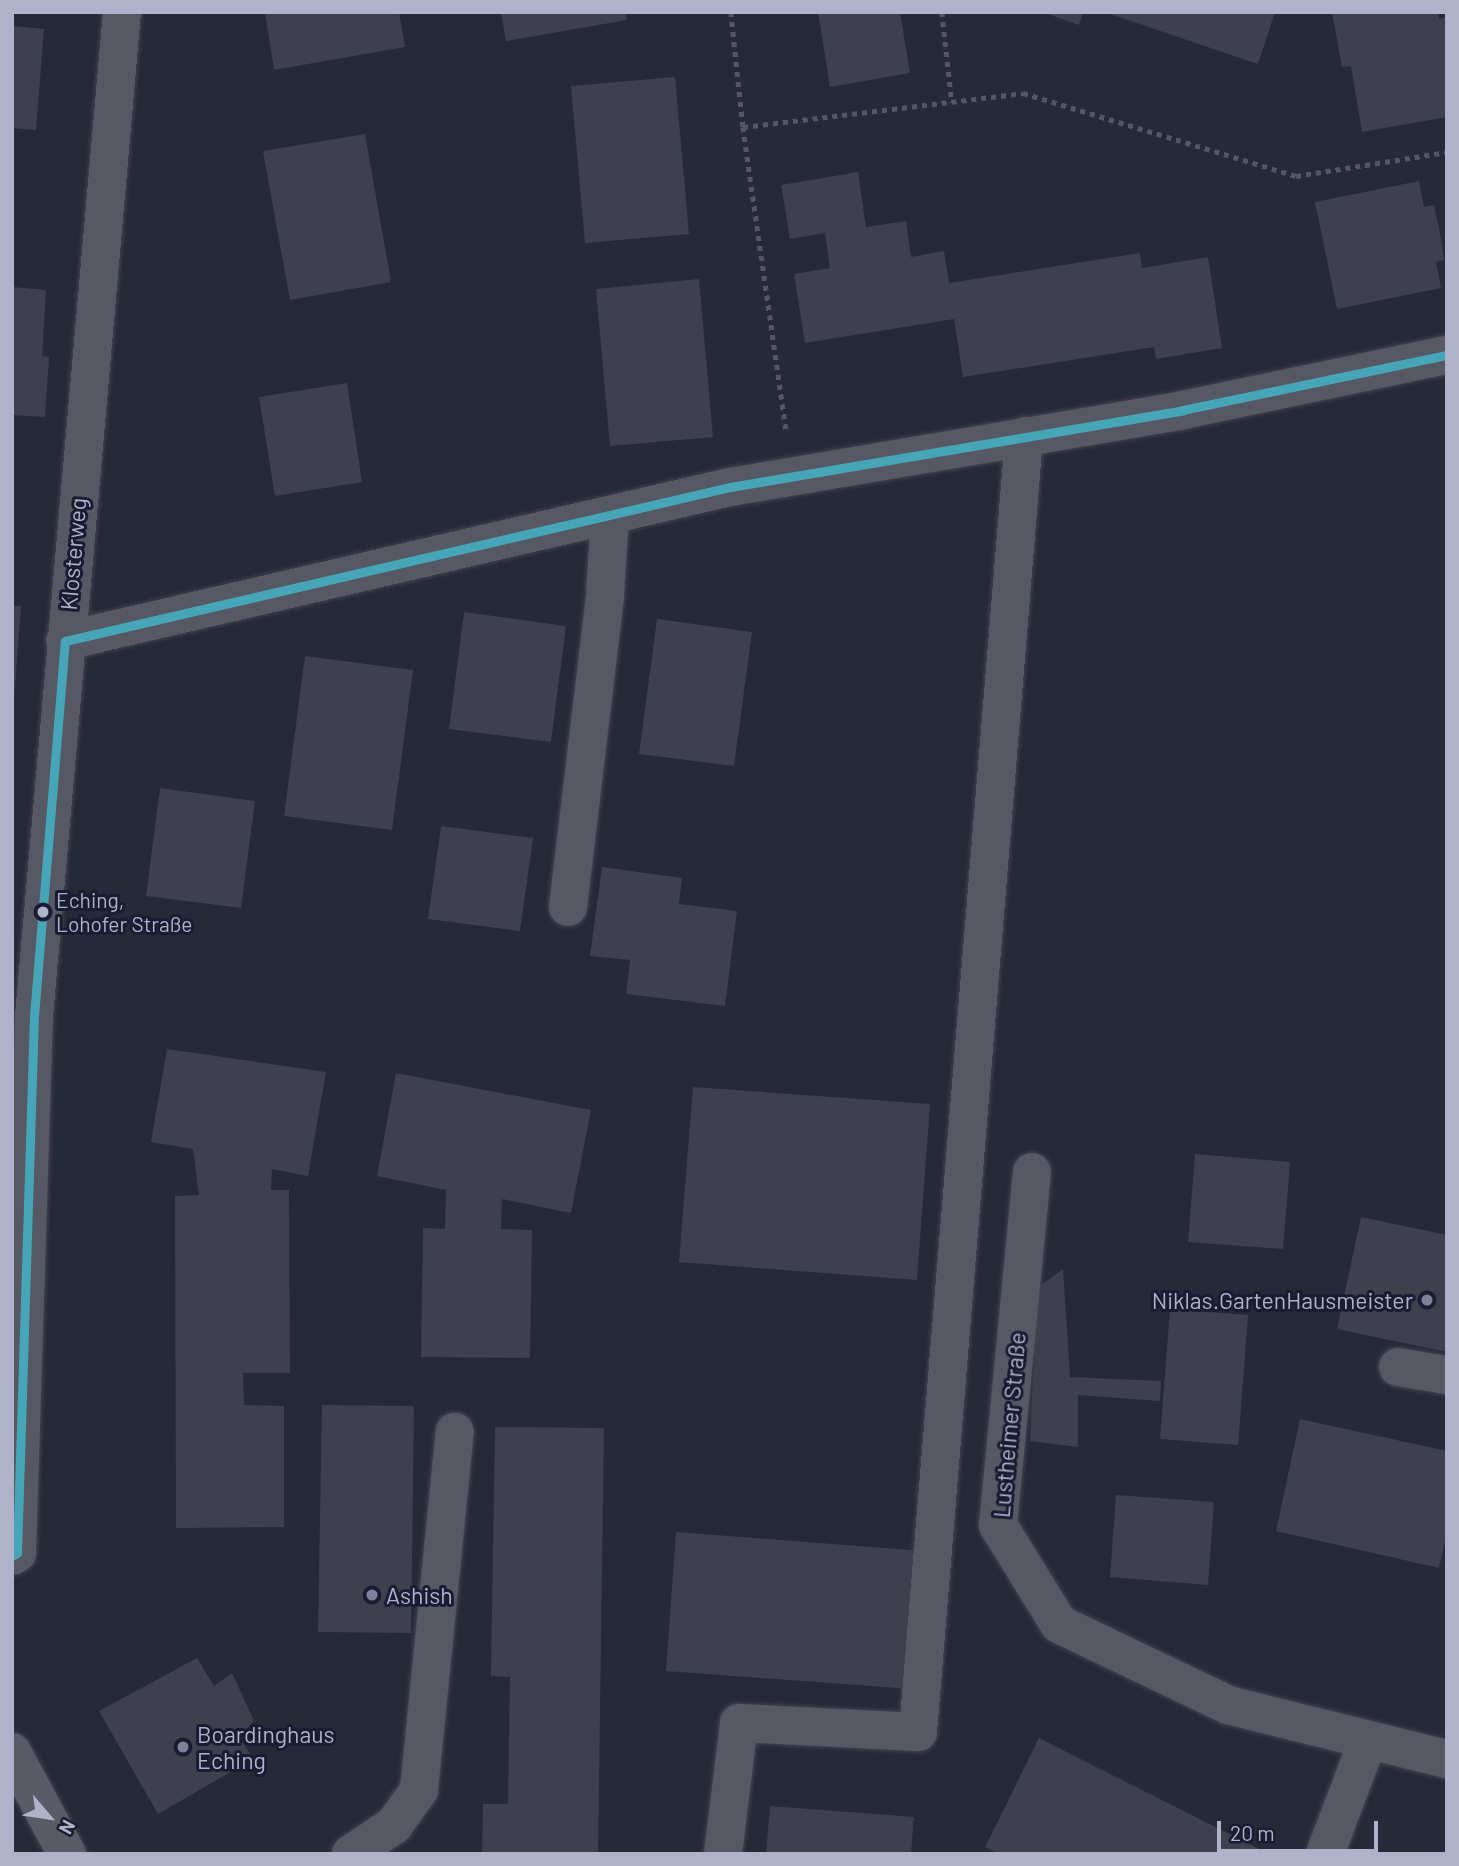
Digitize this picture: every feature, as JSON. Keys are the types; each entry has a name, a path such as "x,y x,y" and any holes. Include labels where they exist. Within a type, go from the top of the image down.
{"main road":[{"path":"12,1752 67,1854"}],"street":[{"name":"Klosterweg","path":"12,1556 17,1553 34,1016 122,12"},
{"path":"65,641 610,515 793,477 1183,410 1447,355"},
{"path":"723,1854 738,1723 918,1732 1024,436"},
{"path":"568,907 605,595 610,515"},
{"name":"Lustheimer Straße","path":"1032,1172 998,1525 1059,1623 1228,1705 1447,1759"},
{"path":"1398,1367 1447,1375"},
{"path":"351,1854 394,1825 419,1790 454,1432"},
{"path":"1325,1854 1368,1740"}],"path":[{"path":"731,12 743,127 793,477"},
{"path":"942,12 952,102"},
{"path":"743,127 1023,93 1296,176 1447,152"}],"building":[{"path":"265,12 399,12 405,47 274,70"},
{"path":"501,12 625,12 627,20 506,41"},
{"path":"818,12 900,12 910,73 830,87"},
{"path":"1042,12 1083,12 1079,25"},
{"path":"1104,12 1275,12 1258,64"},
{"path":"1332,12 1438,12 1439,19 1447,17 1447,117 1362,132 1351,66 1342,67"},
{"path":"12,26 44,29 36,130 12,128"},
{"path":"675,77 689,234 585,243 571,86"},
{"path":"365,134 391,282 290,300 263,151"},
{"path":"858,172 866,227 906,221 911,257 944,251 949,283 1140,253 1142,268 1208,257 1222,348 1156,359 1154,347 963,377 954,319 805,343 794,274 830,268 825,233 790,239 781,185"},
{"path":"1419,181 1424,207 1434,205 1440,233 1444,260 1436,262 1441,288 1337,309 1315,202"},
{"path":"699,279 713,437 610,446 596,289"},
{"path":"12,287 46,290 42,356 49,357 45,417 12,415"},
{"path":"347,383 362,482 275,496 259,397"},
{"path":"12,606 21,606 14,699 12,698"},
{"path":"464,612 566,626 551,742 449,729"},
{"path":"657,619 752,632 734,766 639,754"},
{"path":"305,656 413,670 392,830 284,816"},
{"path":"160,788 255,801 241,908 146,896"},
{"path":"441,826 533,838 520,931 428,919"},
{"path":"602,867 682,878 679,904 737,911 725,1006 626,994 630,960 590,956"},
{"path":"167,1049 326,1072 308,1176 272,1169 271,1190 289,1190 290,1373 243,1373 244,1405 284,1406 284,1527 176,1528 175,1196 199,1195 193,1149 151,1142"},
{"path":"396,1073 591,1110 571,1213 502,1199 501,1229 532,1230 530,1358 421,1357 423,1228 445,1229 446,1190 377,1176"},
{"path":"693,1087 930,1104 917,1280 679,1262"},
{"path":"1195,1154 1290,1162 1283,1249 1188,1242"},
{"path":"1361,1217 1447,1235 1447,1352 1337,1329"},
{"path":"1063,1269 1070,1377 1161,1381 1160,1401 1078,1395 1078,1447 1030,1441 1037,1288"},
{"path":"1170,1309 1248,1315 1238,1445 1160,1439"},
{"path":"322,1405 414,1406 411,1633 318,1632"},
{"path":"1300,1419 1447,1451 1447,1533 1439,1568 1276,1531"},
{"path":"495,1427 604,1428 598,1854 482,1854 483,1804 508,1804 510,1677 491,1676"},
{"path":"1116,1495 1214,1502 1208,1585 1110,1577"},
{"path":"676,1532 923,1551 912,1689 666,1671"},
{"name":"Boardinghaus Eching","path":"197,1658 214,1686 232,1673 254,1721 239,1736 253,1759 158,1814 99,1711"},
{"path":"1039,1738 1269,1854 999,1854 985,1847"},
{"path":"770,1806 914,1817 911,1854 766,1854"}],"transit line":[{"path":"12,1556 17,1553 34,1016 65,641 730,487 1183,410 1447,355"}],"place":[{"name":"Eching, Lohofer Straße","path":"43,912"},
{"name":"Niklas.GartenHausmeister","path":"1427,1300"},
{"name":"Ashish","path":"372,1595"},
{"name":"Boardinghaus Eching","path":"183,1747"}]}
